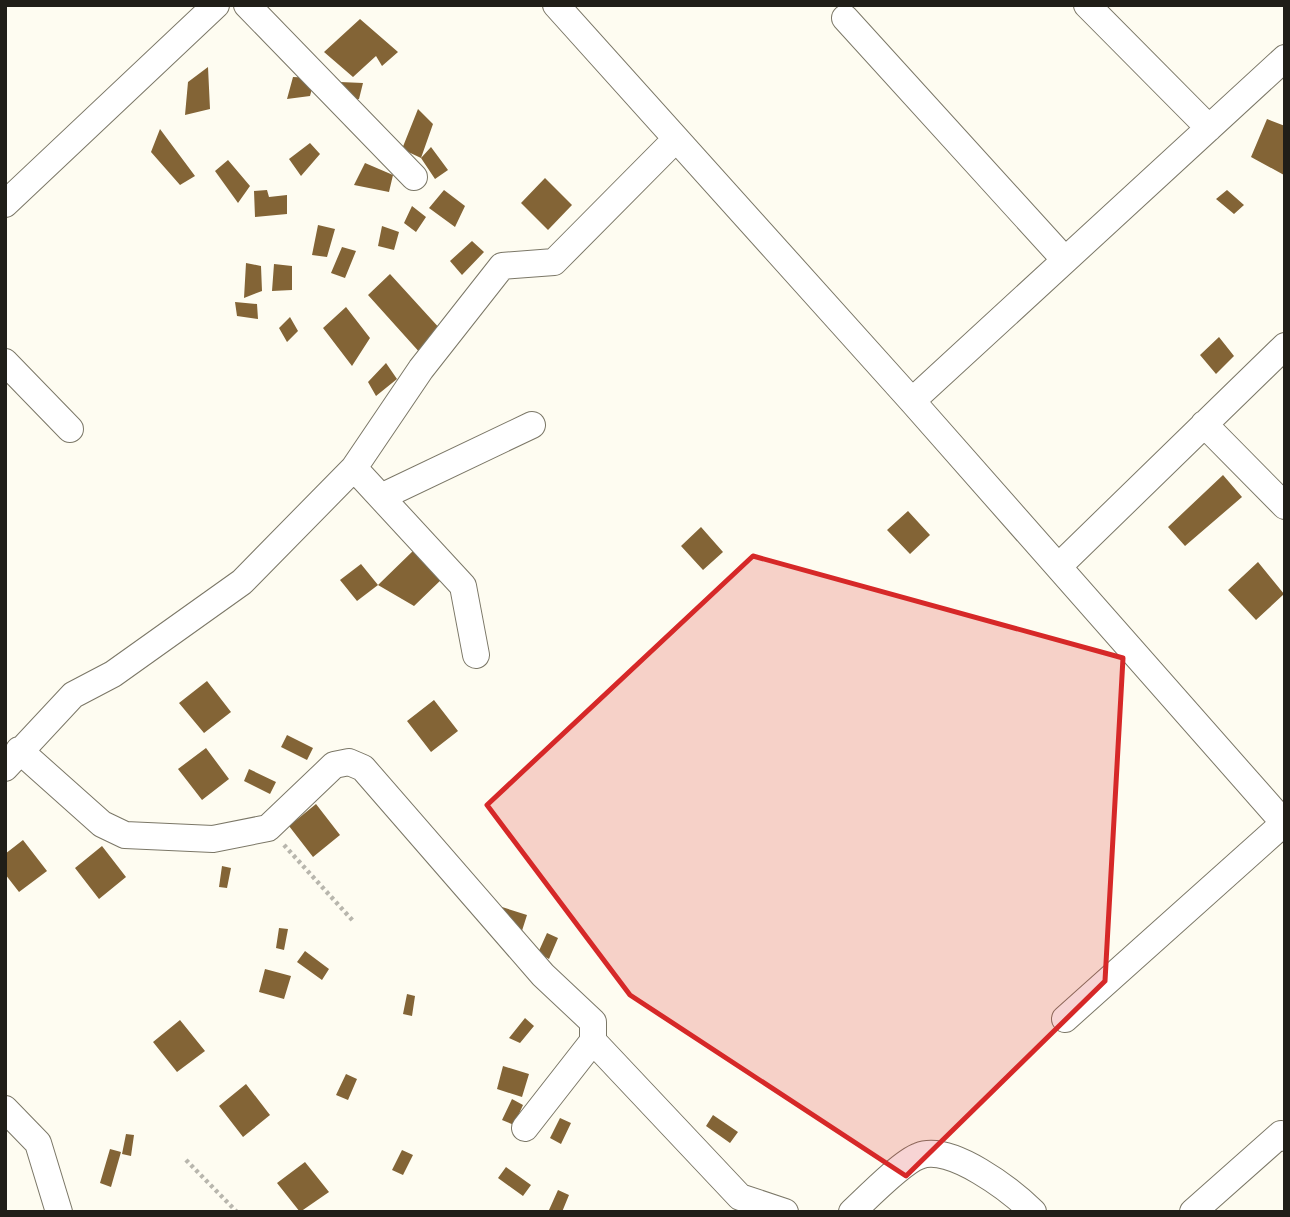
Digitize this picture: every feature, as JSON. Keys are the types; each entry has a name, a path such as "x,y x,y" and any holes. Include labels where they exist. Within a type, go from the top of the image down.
{"street":[{"path":"5,204 216,5"},
{"path":"247,5 414,177"},
{"path":"556,5 1059,566 1284,823 1065,1020"},
{"path":"1087,5 1209,128"},
{"path":"845,18 1065,260"},
{"path":"912,401 1285,58"},
{"path":"525,1128 593,1041 593,1022 543,975 363,768 349,762 334,765 268,828 213,839 125,835 102,824 12,759 74,695 113,674 242,582 355,468 421,369 502,266 554,262 675,140"},
{"path":"1059,566 1285,346"},
{"path":"5,362 70,429"},
{"path":"1204,424 1285,506"},
{"path":"381,497 532,425"},
{"path":"355,468 463,586 476,655"},
{"path":"593,1041 740,1197 785,1212"},
{"path":"5,1109 38,1143 59,1212"},
{"path":"1193,1212 1281,1134 1285,1138"},
{"path":"852,1212 917,1156 930,1153 950,1157 1011,1189 1033,1212"}],"path":[{"path":"268,828 354,922"},
{"path":"186,1160 237,1212"}],"highlighted area":[{"path":"753,556 1123,658 1105,981 906,1176 630,995 487,805"}],"building":[{"path":"360,19 398,52 382,66 376,56 353,77 324,52"},
{"path":"208,67 210,109 185,115 188,82"},
{"path":"293,77 315,78 310,96 287,99"},
{"path":"340,82 363,83 359,99 341,102"},
{"path":"418,109 433,124 421,158 402,149"},
{"path":"1267,119 1285,126 1284,175 1251,157"},
{"path":"160,129 195,176 180,185 151,152"},
{"path":"310,143 320,154 301,176 289,159"},
{"path":"431,147 448,170 435,179 421,158"},
{"path":"228,160 250,186 238,203 215,171"},
{"path":"365,163 393,175 389,192 354,185"},
{"path":"545,178 572,205 548,230 521,203"},
{"path":"267,190 269,197 287,195 287,214 255,217 254,191"},
{"path":"444,190 465,206 455,227 429,208"},
{"path":"1227,190 1244,205 1234,214 1216,199"},
{"path":"412,206 426,217 416,232 404,223"},
{"path":"318,225 335,229 327,257 312,255"},
{"path":"382,226 399,232 394,250 378,246"},
{"path":"472,241 484,252 462,275 450,261"},
{"path":"342,247 356,251 345,278 331,273"},
{"path":"246,263 261,266 262,291 244,298"},
{"path":"274,264 292,266 292,290 272,291"},
{"path":"390,274 442,331 422,355 368,295"},
{"path":"235,302 257,304 258,319 237,316"},
{"path":"346,307 370,338 352,366 323,328"},
{"path":"290,317 298,331 287,342 279,328"},
{"path":"1219,337 1234,356 1216,374 1200,355"},
{"path":"386,363 397,379 376,396 368,382"},
{"path":"1223,475 1242,497 1185,546 1168,527"},
{"path":"908,511 930,535 910,554 887,530"},
{"path":"701,527 723,552 703,570 681,546"},
{"path":"416,548 444,577 414,606 378,585"},
{"path":"1258,562 1284,594 1256,620 1228,590"},
{"path":"361,564 378,585 357,601 340,580"},
{"path":"207,681 231,712 204,733 179,703"},
{"path":"434,700 458,731 431,752 407,721"},
{"path":"287,735 313,748 307,760 281,747"},
{"path":"206,748 229,779 202,800 178,769"},
{"path":"249,769 276,782 270,794 244,781"},
{"path":"316,804 340,835 313,857 289,826"},
{"path":"23,840 47,871 19,892 5,874 5,854"},
{"path":"102,846 126,877 99,899 75,868"},
{"path":"222,866 231,868 227,888 219,887"},
{"path":"502,907 527,915 520,937 495,930"},
{"path":"279,928 288,929 284,950 276,948"},
{"path":"547,933 558,938 549,959 538,953"},
{"path":"305,951 329,969 322,980 297,962"},
{"path":"265,969 291,976 284,999 259,992"},
{"path":"407,994 415,996 412,1016 403,1014"},
{"path":"525,1018 534,1026 520,1043 509,1038"},
{"path":"180,1020 205,1051 177,1072 153,1042"},
{"path":"503,1066 529,1074 522,1097 497,1089"},
{"path":"346,1074 357,1079 348,1100 336,1095"},
{"path":"246,1084 270,1115 243,1137 219,1106"},
{"path":"512,1099 523,1105 514,1125 502,1120"},
{"path":"713,1115 738,1132 730,1143 706,1126"},
{"path":"560,1118 571,1123 561,1144 550,1138"},
{"path":"126,1134 134,1135 131,1156 122,1154"},
{"path":"110,1149 121,1152 111,1187 100,1183"},
{"path":"402,1150 413,1155 403,1175 392,1170"},
{"path":"305,1162 329,1192 300,1212 277,1183"},
{"path":"506,1167 531,1185 523,1196 498,1178"},
{"path":"558,1190 569,1195 562,1212 552,1212 549,1210"}]}
